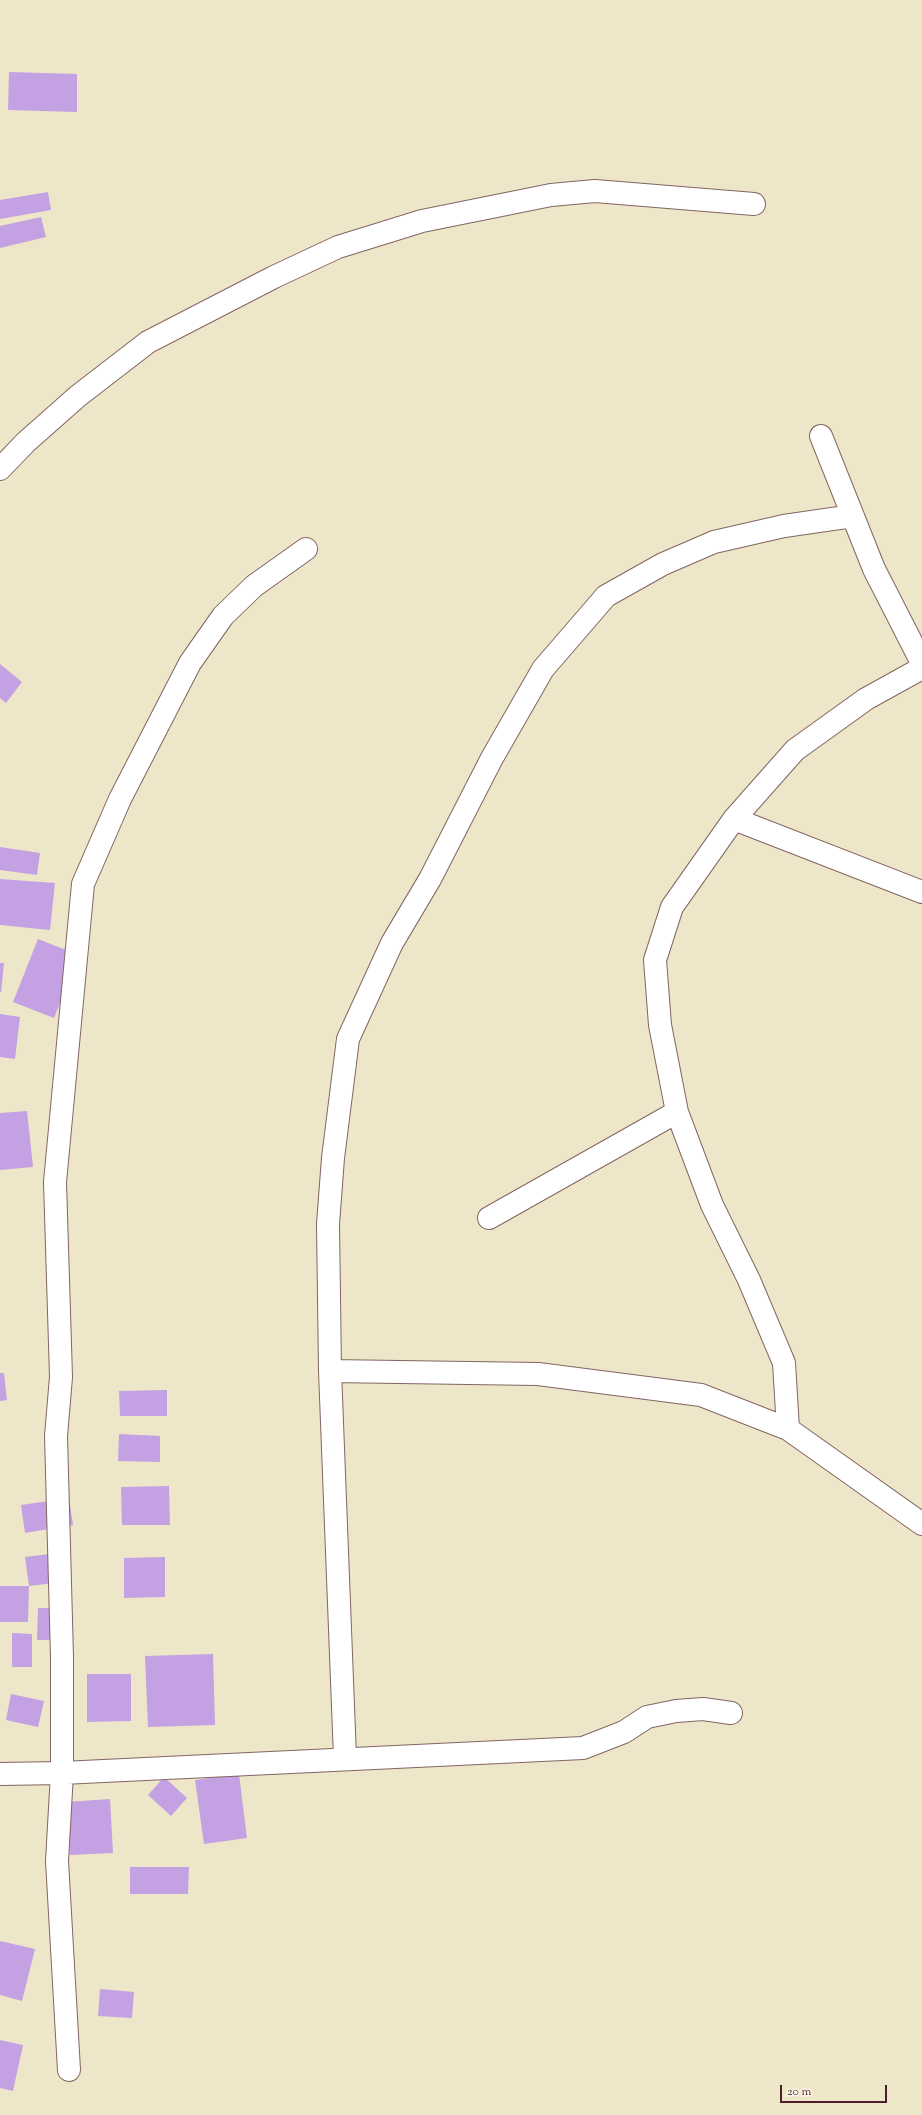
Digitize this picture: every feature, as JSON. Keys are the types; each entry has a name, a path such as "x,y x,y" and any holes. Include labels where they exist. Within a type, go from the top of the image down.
{"street":[{"path":"0,469 26,442 78,396 148,342 274,276 338,247 422,221 551,195 594,191 754,204"},
{"path":"821,436 874,569 922,663"},
{"path":"345,1758 330,1371 328,1224 333,1158 348,1039 392,942 430,880 492,758 543,669 606,596 663,564 714,542 784,526 853,516"},
{"path":"69,2070 57,1861 62,1773 62,1657 56,1436 61,1377 55,1182 83,884 120,799 190,663 223,616 249,591 306,549"},
{"path":"788,1429 784,1363 749,1280 712,1205 677,1112 660,1025 655,960 672,907 734,818 795,750 866,698 922,668"},
{"path":"734,818 922,892"},
{"path":"489,1218 677,1112"},
{"path":"330,1371 538,1374 701,1395 788,1429 922,1524"},
{"path":"0,1774 62,1773 345,1758 583,1748 624,1732 647,1717 676,1711 703,1709 731,1713"}],"building":[{"path":"9,72 77,74 77,112 8,110"},
{"path":"48,192 51,210 0,219 0,200"},
{"path":"41,217 46,237 0,248 0,226"},
{"path":"0,664 22,682 6,703 0,698"},
{"path":"0,847 40,853 37,875 0,870"},
{"path":"0,879 55,883 50,930 0,925"},
{"path":"38,939 79,955 54,1018 13,1002"},
{"path":"0,963 4,963 1,992 0,992"},
{"path":"0,1014 20,1017 15,1059 0,1057"},
{"path":"27,1111 33,1167 0,1170 0,1113"},
{"path":"0,1373 4,1373 7,1400 0,1401"},
{"path":"167,1390 167,1416 120,1416 119,1391"},
{"path":"119,1434 160,1436 160,1462 118,1461"},
{"path":"169,1486 170,1525 122,1525 121,1487"},
{"path":"69,1498 73,1525 25,1533 21,1505"},
{"path":"58,1553 63,1582 29,1586 25,1557"},
{"path":"165,1557 165,1597 124,1598 124,1558"},
{"path":"0,1586 29,1586 28,1622 0,1622"},
{"path":"38,1608 62,1608 62,1640 37,1640"},
{"path":"12,1633 32,1634 32,1667 12,1667"},
{"path":"213,1654 215,1725 148,1727 145,1656"},
{"path":"87,1674 131,1674 131,1721 87,1722"},
{"path":"11,1694 44,1701 38,1727 6,1720"},
{"path":"239,1774 247,1838 204,1844 195,1780"},
{"path":"164,1777 187,1798 171,1816 148,1795"},
{"path":"110,1799 113,1853 70,1855 67,1802"},
{"path":"130,1867 189,1867 188,1894 130,1894"},
{"path":"0,1941 35,1949 22,2001 0,1995"},
{"path":"100,1989 134,1992 132,2018 98,2016"},
{"path":"0,2040 23,2045 13,2091 0,2088"}]}
